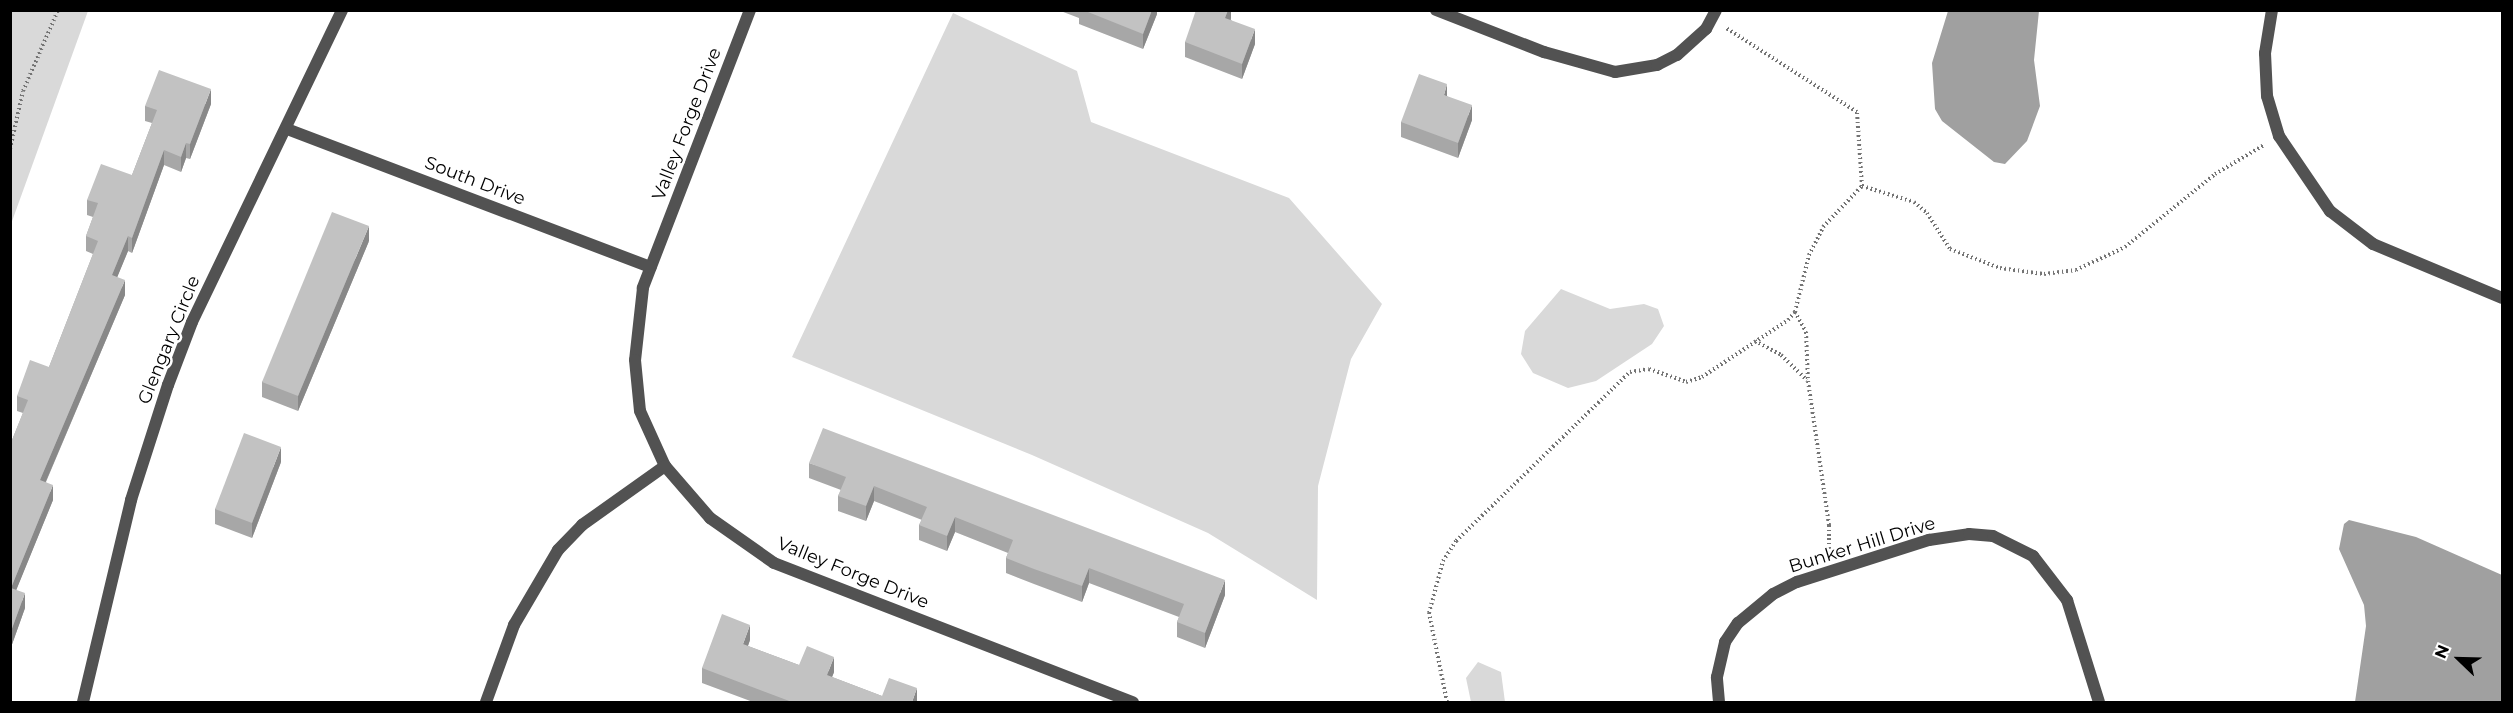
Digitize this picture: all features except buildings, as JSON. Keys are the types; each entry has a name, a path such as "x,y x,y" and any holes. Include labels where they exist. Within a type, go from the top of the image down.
{"street":[{"name":"Glengary Circle","path":"83,702 131,500 168,385 197,312 287,129 342,10"},
{"name":"Valley Forge Drive","path":"750,10 651,267 638,316 635,360 640,411 665,466 710,518 774,563 1133,702"},
{"path":"1436,10 1544,52 1615,72 1657,65 1677,55 1714,15"},
{"path":"2272,10 2265,53 2267,96 2279,136 2330,211 2373,244 2502,298"},
{"name":"South Drive","path":"287,129 651,267"},
{"path":"486,702 514,624 558,550 582,525 665,466"},
{"name":"Bunker Hill Drive","path":"1719,702 1720,660 1737,623 1773,594 1832,571 1929,540 1969,534 1993,536 2016,545 2033,556 2067,600 2099,702"}],"path":[{"path":"10,149 23,91 58,10"},
{"path":"1447,702 1429,613 1443,561 1455,541 1630,372 1648,369 1686,382 1702,378 1795,312 1809,255 1823,227 1862,186 1857,112 1714,15"},
{"path":"1862,186 1914,202 1927,213 1941,240 1956,253 2000,268 2044,274 2076,270 2125,247 2215,174 2279,136"},
{"path":"1795,312 1806,332 1808,381 1832,571"},
{"path":"1755,341 1781,355 1808,381"}],"shaded area":[{"path":"10,11 88,11 11,224"},
{"path":"1948,11 2039,11 2034,60 2040,106 2027,141 2005,164 1994,162 1942,121 1935,109 1932,63"},
{"path":"953,13 1077,71 1091,122 1289,198 1382,304 1351,359 1318,486 1317,600 1208,533 1032,455 792,357"},
{"path":"1561,289 1610,309 1644,304 1658,309 1664,326 1652,344 1596,381 1568,388 1533,373 1521,354 1525,331"},
{"path":"2349,520 2416,537 2502,575 2502,702 2355,702 2366,626 2364,605 2339,549 2344,524"},
{"path":"1478,662 1501,672 1505,702 1471,702 1466,678"}]}
